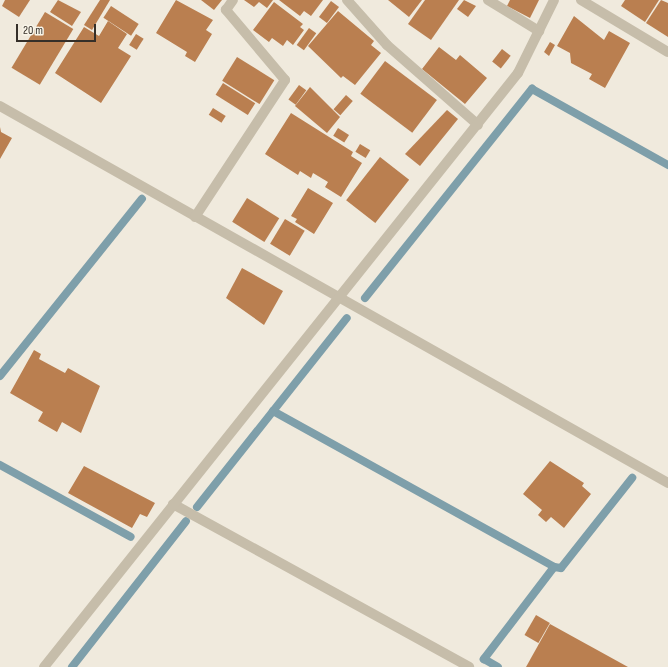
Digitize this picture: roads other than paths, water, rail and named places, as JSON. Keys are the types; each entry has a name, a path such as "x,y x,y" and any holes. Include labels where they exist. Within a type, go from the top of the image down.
{"street":[{"path":"195,217 285,80 226,10 233,0"},
{"path":"347,0 387,45 478,125"},
{"path":"488,0 539,31"},
{"path":"44,667 518,73 554,0"},
{"path":"581,0 668,52"},
{"path":"0,106 668,482"},
{"path":"173,504 468,667"}],"waterway":[{"path":"365,298 532,89 668,165"},
{"path":"0,376 142,199"},
{"path":"197,507 347,318"},
{"path":"273,411 554,567 484,659 498,667"},
{"path":"0,465 131,537"},
{"path":"554,567 561,568 632,478"},
{"path":"72,667 186,521"}]}
